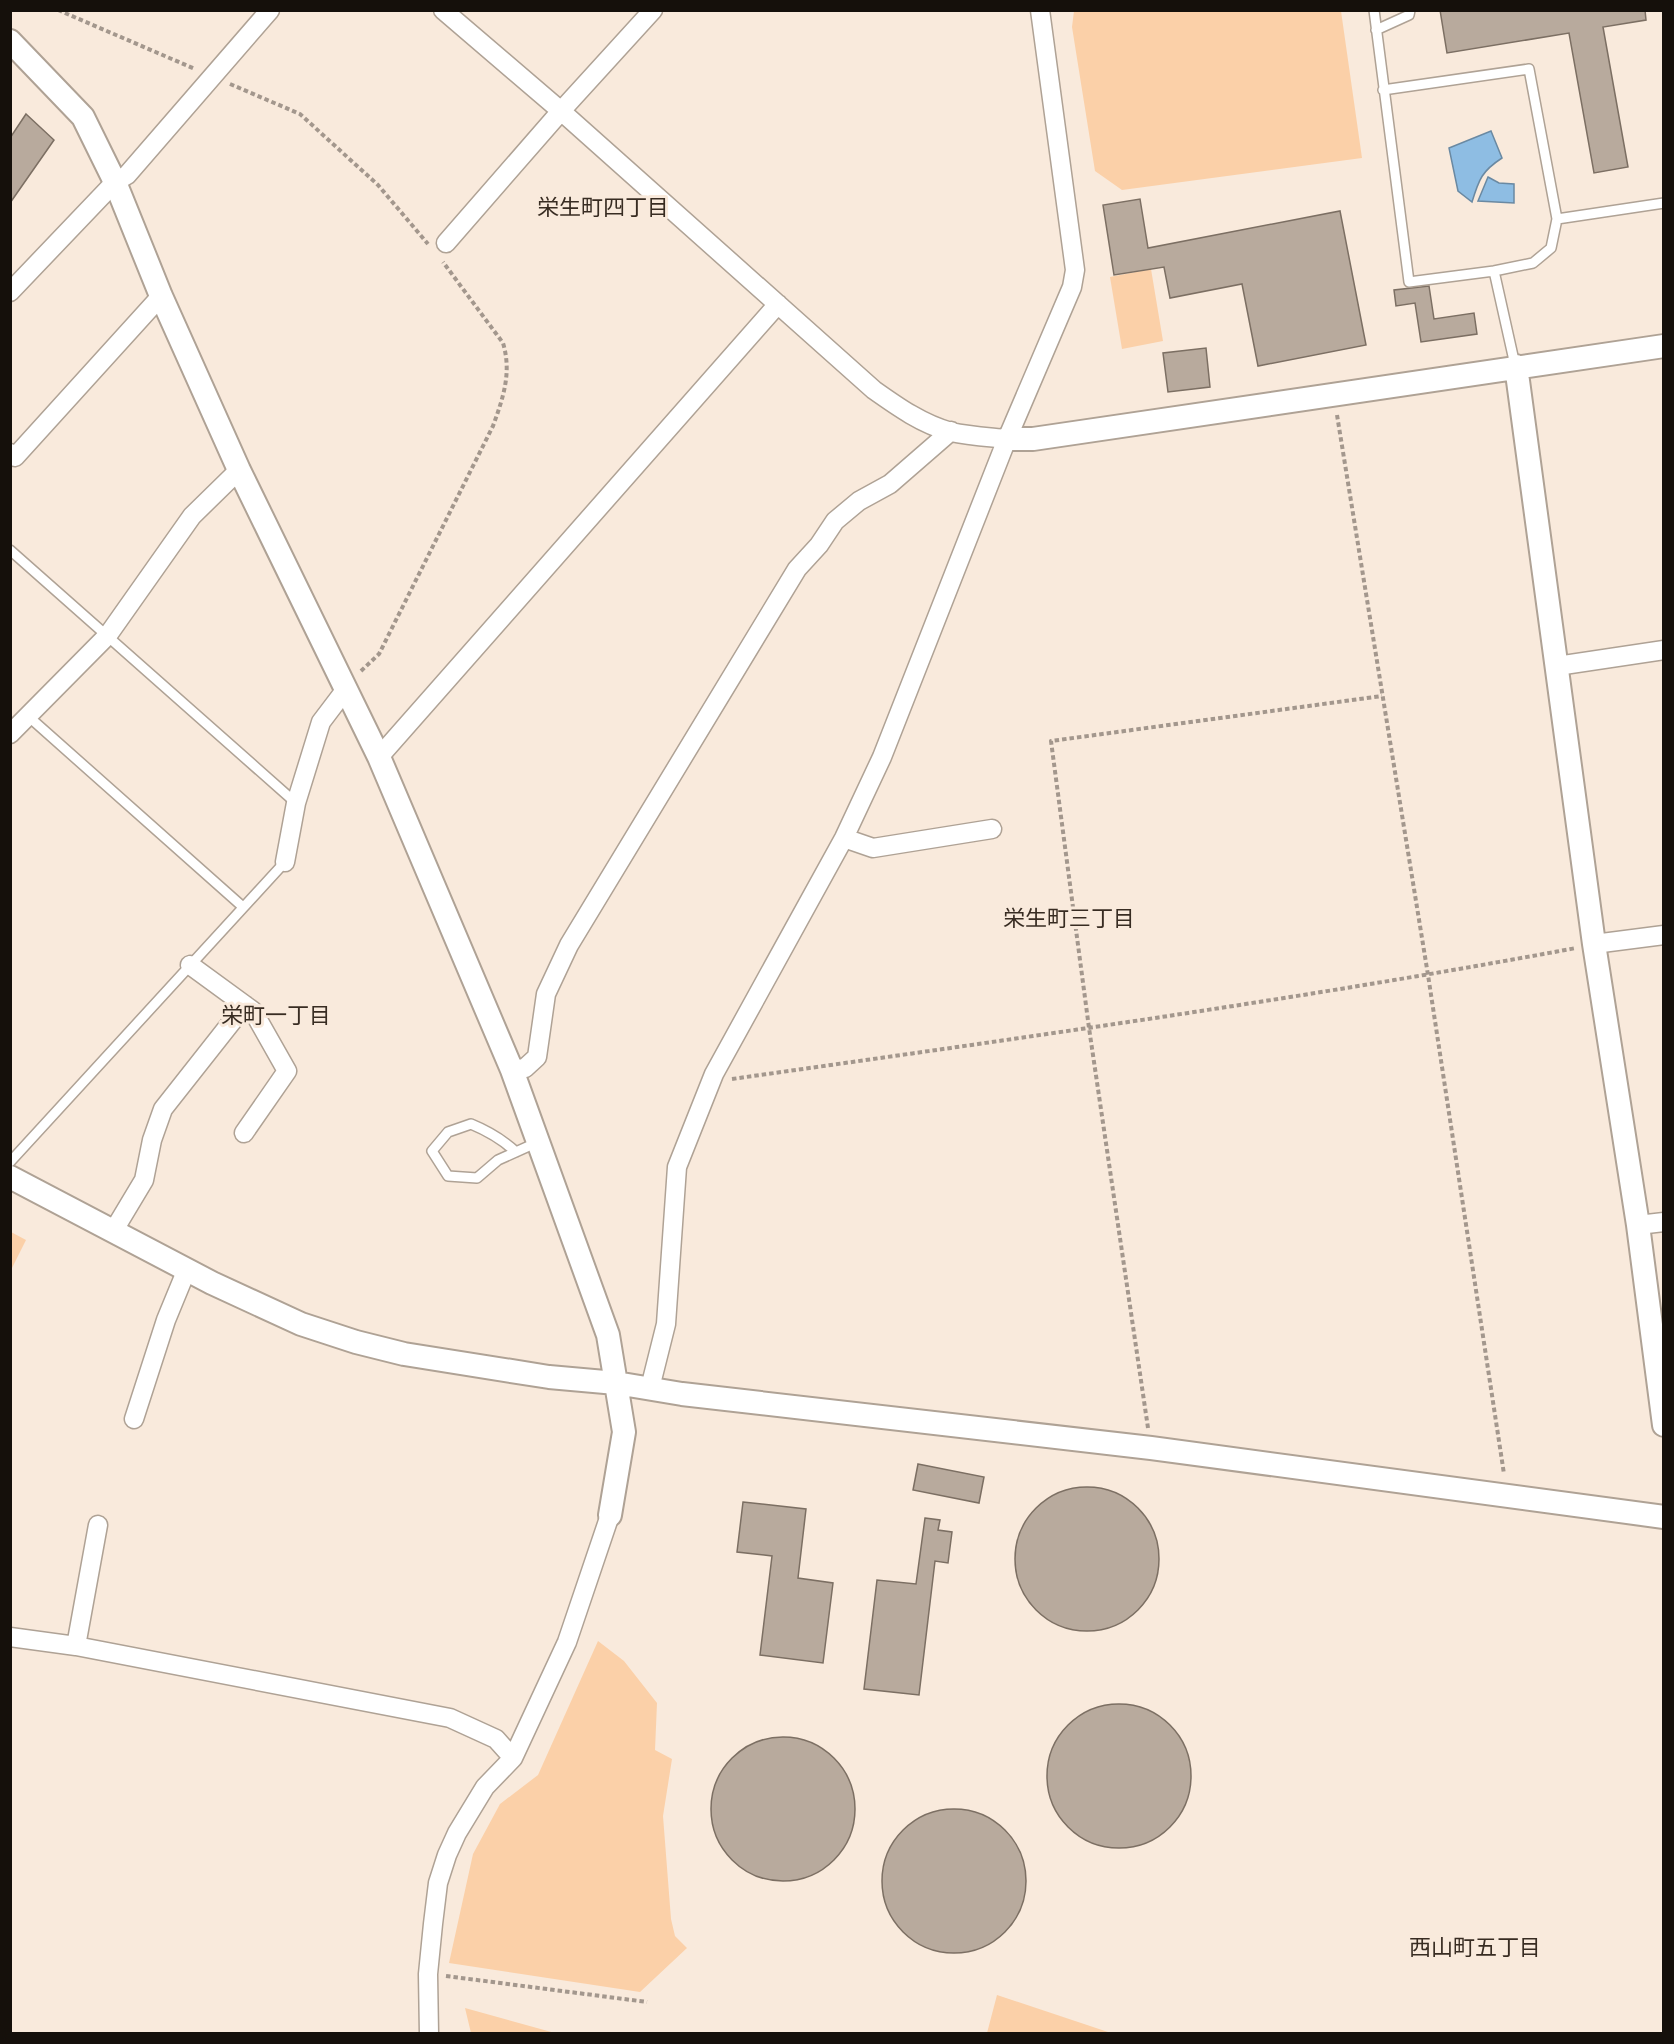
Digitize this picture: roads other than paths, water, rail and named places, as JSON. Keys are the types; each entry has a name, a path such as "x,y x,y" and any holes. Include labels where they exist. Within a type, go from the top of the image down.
{"street":[{"path":"10,292 115,182 127,175 270,10"},
{"path":"443,10 561,111 874,390 903,411 951,431 1006,439 1033,439 1664,346"},
{"path":"439,250 653,10"},
{"path":"650,1388 666,1324 677,1167 714,1074 844,838 882,757 1006,439 1072,287 1075,270 1040,10"},
{"path":"10,41 83,117 115,182 161,296 239,470 349,684 512,1070 608,1335 624,1432 610,1515 567,1642 513,1758 485,1787 457,1833 447,1855 438,1883 428,1974 429,2034"},
{"path":"10,453 15,457 161,296"},
{"path":"379,757 777,304"},
{"path":"1516,366 1594,944 1638,1225 1664,1425"},
{"path":"512,1070 525,1068 537,1057 546,994 569,945 797,569 819,545 835,521 859,501 890,484 951,431"},
{"path":"10,734 108,635 192,516 239,470"},
{"path":"1557,666 1664,650"},
{"path":"285,862 296,803 321,722 349,684"},
{"path":"844,838 873,848 992,829"},
{"path":"1594,944 1664,935"},
{"path":"190,965 253,1011 287,1071 244,1133"},
{"path":"114,1230 144,1180 152,1140 163,1109 245,1005"},
{"path":"10,1177 187,1269 301,1324 356,1342 404,1354 549,1377 616,1383 693,1395 1151,1448 1664,1517"},
{"path":"1638,1225 1664,1222"},
{"path":"134,1419 166,1320 187,1269"},
{"path":"76,1646 98,1525"},
{"path":"10,1637 76,1646 450,1718 495,1739 513,1758"}],"lane":[{"path":"1374,10 1383,90 1408,282 1494,271 1533,262 1551,248 1557,219 1528,69 1383,90"},
{"path":"1376,30 1409,15 1410,10"},
{"path":"1557,219 1664,203"},
{"path":"1494,271 1516,366"},
{"path":"10,550 296,803"},
{"path":"28,716 243,907"},
{"path":"10,1162 285,862"},
{"path":"516,1152 506,1142 490,1132 471,1124 448,1132 432,1151 448,1176 477,1178 498,1160 516,1152 538,1142"}],"water":[{"path":"1491,131 1502,158 1482,176 1472,202 1458,191 1449,148"},
{"path":"1488,177 1499,183 1514,184 1514,203 1478,201"}],"district":[{"name":"栄生町四丁目","path":"603,207"},
{"name":"栄生町三丁目","path":"1069,918"},
{"name":"栄町一丁目","path":"276,1015"},
{"name":"西山町五丁目","path":"1475,1947"}]}
